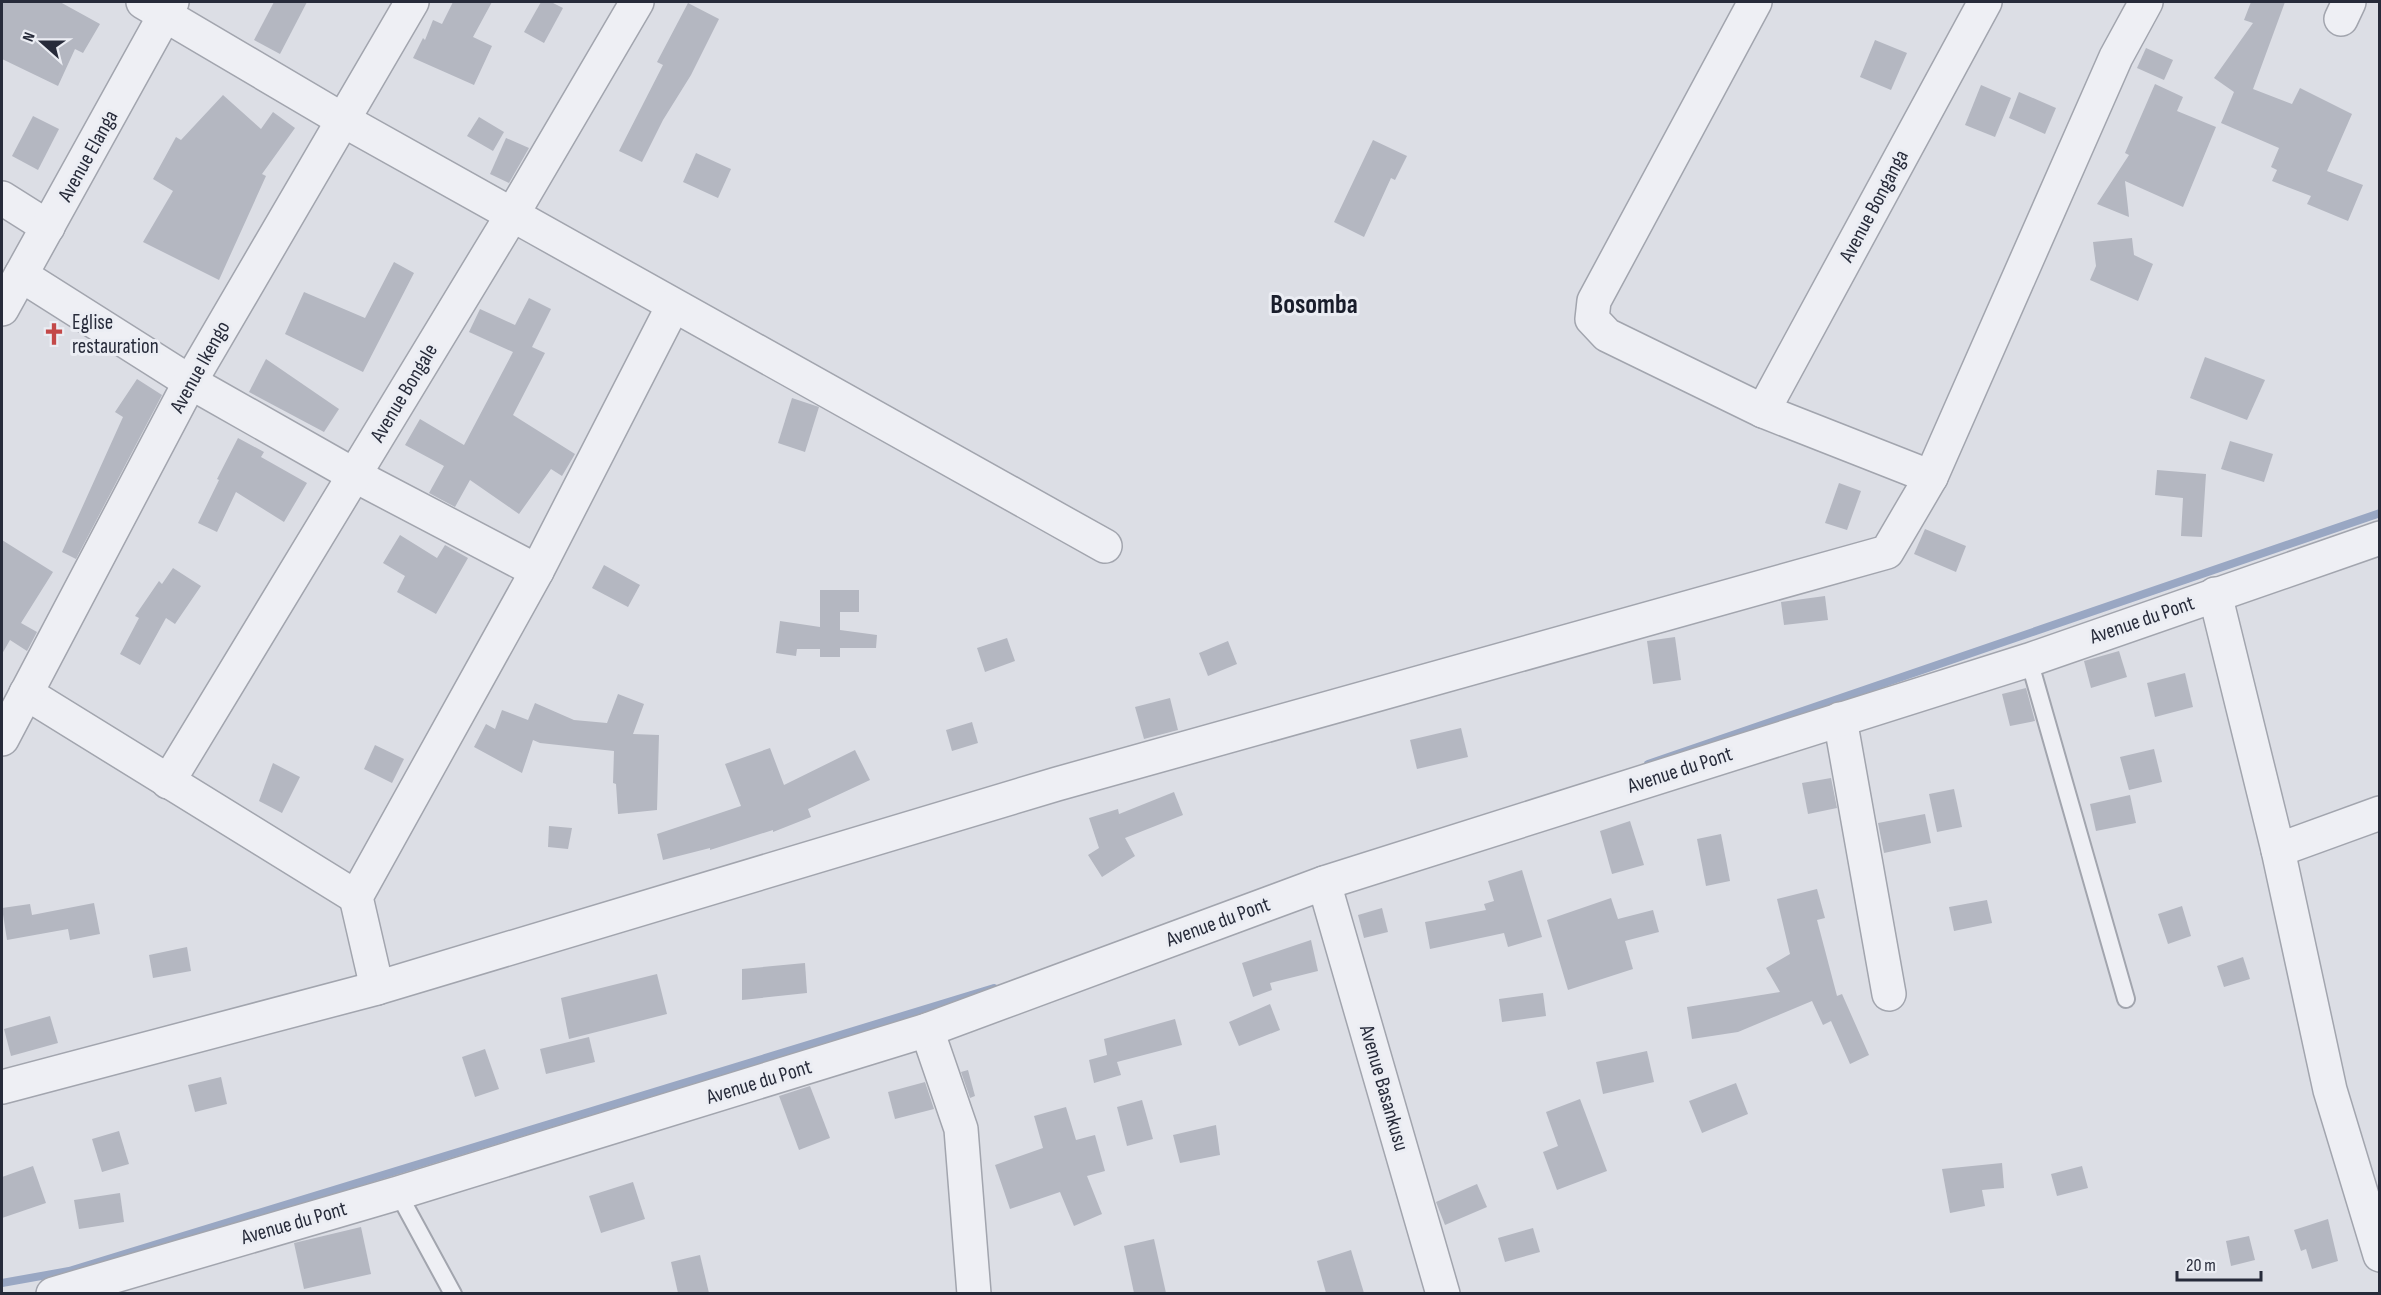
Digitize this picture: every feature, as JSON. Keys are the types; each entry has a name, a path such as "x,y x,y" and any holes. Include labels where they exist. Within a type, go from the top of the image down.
{"street":[{"name":"Avenue Ikengo","path":"2,739 190,382 412,2"},
{"name":"Avenue Bongale","path":"168,782 512,216 637,2"},
{"path":"1755,2 1594,301 1592,319 1606,335 1763,411 1930,477"},
{"name":"Avenue Bonganga","path":"1763,411 1985,2"},
{"path":"2,1087 376,988 1057,784 1887,552 1930,477 2116,57 2146,2"},
{"path":"160,6 343,120 1105,546"},
{"name":"Avenue Elanga","path":"2,309 48,227 160,6"},
{"path":"2,198 48,227"},
{"path":"21,275 190,382 354,475 537,571"},
{"path":"376,988 356,897 537,571 673,306"},
{"name":"Avenue du Pont","path":"66,1292 398,1193 927,1030 1324,884 2029,660 2379,538"},
{"path":"2215,594 2278,850 2330,1090 2372,1204 2379,1256"},
{"path":"26,693 356,897"},
{"path":"1840,719 1889,994"},
{"path":"2278,850 2379,813"},
{"name":"Avenue Basankusu","path":"1324,884 1443,1293"},
{"path":"927,1030 961,1129 974,1293"}],"lane":[{"path":"2029,660 2126,999"},
{"path":"398,1193 453,1293"}],"building":[{"path":"2,2 60,2 100,24 83,53 75,49 58,86 2,59"},
{"path":"274,2 307,2 280,54 254,40"},
{"path":"453,2 492,2 473,37 492,46 474,85 413,58 423,38 425,40 433,20 442,24"},
{"path":"541,2 551,2 563,8 544,43 524,32"},
{"path":"2251,2 2285,2 2253,89 2292,104 2300,88 2352,114 2327,171 2363,185 2348,221 2307,204 2311,196 2272,181 2277,170 2271,167 2279,148 2221,123 2234,92 2214,78 2253,23 2244,20"},
{"path":"688,3 719,19 691,75 663,120 642,162 619,151 663,65 657,62"},
{"path":"1875,40 1907,53 1891,90 1860,77"},
{"path":"2146,48 2173,60 2164,80 2137,68"},
{"path":"2155,84 2183,97 2177,111 2216,127 2183,207 2125,181 2129,217 2097,204 2129,155 2125,153"},
{"path":"1981,85 2011,98 1995,137 1965,125"},
{"path":"2019,92 2056,108 2045,134 2009,118"},
{"path":"223,95 261,129 273,112 295,128 262,174 266,176 219,280 143,242 173,191 153,179 176,137 181,140"},
{"path":"33,116 59,129 38,170 12,156"},
{"path":"479,117 504,132 493,151 467,136"},
{"path":"506,138 529,148 509,183 490,174"},
{"path":"1373,140 1407,156 1395,180 1391,178 1364,237 1334,222"},
{"path":"696,153 731,169 718,198 683,182"},
{"path":"2132,238 2134,255 2153,264 2138,301 2090,280 2096,266 2093,242"},
{"path":"394,262 414,273 363,372 285,334 304,292 365,318"},
{"path":"529,298 551,309 532,347 545,353 513,415 575,454 562,476 551,469 519,514 470,480 455,507 429,493 444,466 405,445 420,419 464,445 513,352 469,332 480,309 515,325"},
{"path":"2205,357 2265,380 2247,420 2190,398"},
{"path":"266,359 339,409 324,432 249,392"},
{"path":"137,379 162,395 76,559 62,552 123,417 115,412"},
{"path":"792,398 819,407 805,452 778,443"},
{"path":"238,438 264,452 261,457 307,483 284,522 236,492 217,532 198,523"},
{"path":"2230,441 2273,454 2264,482 2221,469"},
{"path":"2157,470 2206,474 2202,537 2181,536 2183,498 2155,495"},
{"path":"1839,483 1861,491 1847,530 1825,523"},
{"path":"1925,529 1966,546 1956,572 1914,554"},
{"path":"400,535 437,558 445,545 468,558 436,614 397,592 405,576 383,563"},
{"path":"2,540 53,572 21,623 37,632 27,651 10,640 2,654"},
{"path":"604,565 640,585 628,607 592,588"},
{"path":"173,568 201,586 175,624 166,618 140,665 120,654 139,618 135,616 159,581 162,584"},
{"path":"820,590 859,590 859,612 840,612 840,630 877,635 876,648 840,648 840,657 820,657 820,649 797,649 796,656 776,653 780,621 820,627"},
{"path":"1825,596 1828,620 1784,625 1781,602"},
{"path":"1675,637 1681,680 1653,684 1647,641"},
{"path":"1007,638 1015,661 985,672 977,648"},
{"path":"1228,641 1237,664 1208,676 1199,653"},
{"path":"2119,651 2127,677 2091,688 2084,661"},
{"path":"2185,673 2193,707 2155,717 2147,683"},
{"path":"2026,688 2035,721 2010,726 2002,694"},
{"path":"618,694 644,704 633,734 659,735 657,810 618,814 616,784 613,783 614,751 540,743 533,740 522,773 474,747 486,724 495,729 502,710 528,720 535,703 574,720 607,723"},
{"path":"1170,698 1178,730 1144,739 1135,707"},
{"path":"972,722 978,743 952,751 946,730"},
{"path":"1461,728 1468,757 1417,769 1410,740"},
{"path":"375,745 404,759 392,783 364,769"},
{"path":"770,748 784,785 855,750 870,780 808,809 811,817 773,832 773,830 710,850 710,848 663,860 657,834 741,806 725,764"},
{"path":"2154,749 2162,782 2129,790 2120,757"},
{"path":"273,763 300,777 282,813 259,801"},
{"path":"1831,778 1837,808 1808,814 1802,783"},
{"path":"1954,789 1962,827 1937,832 1929,794"},
{"path":"1174,792 1183,815 1125,838 1135,856 1102,877 1088,855 1099,848 1089,818 1118,809 1119,814"},
{"path":"2130,795 2136,823 2096,831 2090,804"},
{"path":"1925,814 1931,843 1884,853 1878,823"},
{"path":"1630,821 1644,865 1612,874 1600,831"},
{"path":"549,826 572,828 568,849 548,847"},
{"path":"1721,834 1730,881 1706,886 1697,839"},
{"path":"1522,870 1542,937 1508,947 1504,933 1430,949 1425,922 1486,910 1484,904 1494,901 1488,881"},
{"path":"1817,889 1825,918 1817,920 1837,996 1842,994 1869,1055 1850,1064 1831,1021 1823,1025 1812,1001 1738,1032 1692,1039 1687,1007 1780,992 1766,968 1790,954 1777,899"},
{"path":"1611,898 1618,919 1653,910 1659,932 1625,941 1633,969 1568,990 1547,920"},
{"path":"1987,900 1992,923 1954,931 1949,907"},
{"path":"94,903 100,934 70,940 68,929 7,940 2,908 30,904 32,915"},
{"path":"2182,906 2191,936 2168,944 2158,914"},
{"path":"1382,908 1388,932 1364,938 1358,915"},
{"path":"1311,940 1318,971 1270,983 1272,990 1253,997 1242,963"},
{"path":"187,947 191,971 153,978 149,955"},
{"path":"2243,957 2250,979 2224,987 2217,966"},
{"path":"805,963 807,993 742,1000 742,969"},
{"path":"657,974 667,1014 569,1039 561,998"},
{"path":"1543,993 1546,1016 1502,1022 1499,999"},
{"path":"1270,1004 1280,1030 1239,1046 1229,1022"},
{"path":"50,1016 58,1043 11,1056 4,1029"},
{"path":"1175,1019 1182,1045 1117,1062 1121,1075 1094,1083 1089,1060 1107,1055 1104,1039"},
{"path":"589,1037 595,1062 546,1074 540,1049"},
{"path":"485,1049 499,1089 475,1097 462,1057"},
{"path":"1647,1051 1654,1082 1603,1094 1596,1062"},
{"path":"968,1070 975,1096 970,1098 961,1072"},
{"path":"221,1077 227,1104 195,1112 188,1085"},
{"path":"925,1082 934,1109 895,1119 888,1092"},
{"path":"1736,1083 1748,1114 1702,1133 1689,1101"},
{"path":"810,1086 830,1138 799,1150 779,1096"},
{"path":"1580,1099 1607,1171 1557,1190 1543,1152 1558,1146 1546,1112"},
{"path":"1142,1100 1153,1139 1127,1146 1117,1107"},
{"path":"1066,1107 1076,1140 1095,1135 1105,1171 1087,1176 1102,1214 1074,1226 1060,1192 1010,1209 995,1165 1043,1148 1034,1116"},
{"path":"1216,1125 1220,1155 1180,1163 1173,1135"},
{"path":"119,1131 129,1164 102,1172 92,1139"},
{"path":"2002,1163 2004,1188 1982,1190 1985,1206 1950,1213 1942,1169"},
{"path":"33,1166 46,1203 2,1218 2,1177"},
{"path":"2082,1166 2088,1188 2057,1196 2051,1174"},
{"path":"633,1182 645,1219 601,1233 589,1196"},
{"path":"1477,1184 1487,1207 1445,1225 1436,1202"},
{"path":"120,1193 124,1222 79,1229 74,1200"},
{"path":"2328,1219 2338,1261 2312,1269 2306,1249 2301,1251 2294,1230"},
{"path":"361,1227 371,1274 304,1289 294,1243"},
{"path":"1533,1228 1540,1252 1505,1262 1498,1238"},
{"path":"2249,1236 2255,1260 2231,1266 2226,1241"},
{"path":"1154,1239 1166,1293 1134,1293 1124,1246"},
{"path":"1351,1250 1364,1293 1326,1293 1317,1261"},
{"path":"700,1255 709,1293 678,1293 671,1262"}],"waterway":[{"path":"1648,764 2380,513"},
{"path":"2,1283 69,1271 994,988"}],"place":[{"name":"Eglise restauration","path":"54,334"}],"district":[{"name":"Bosomba","path":"1314,305"}]}
